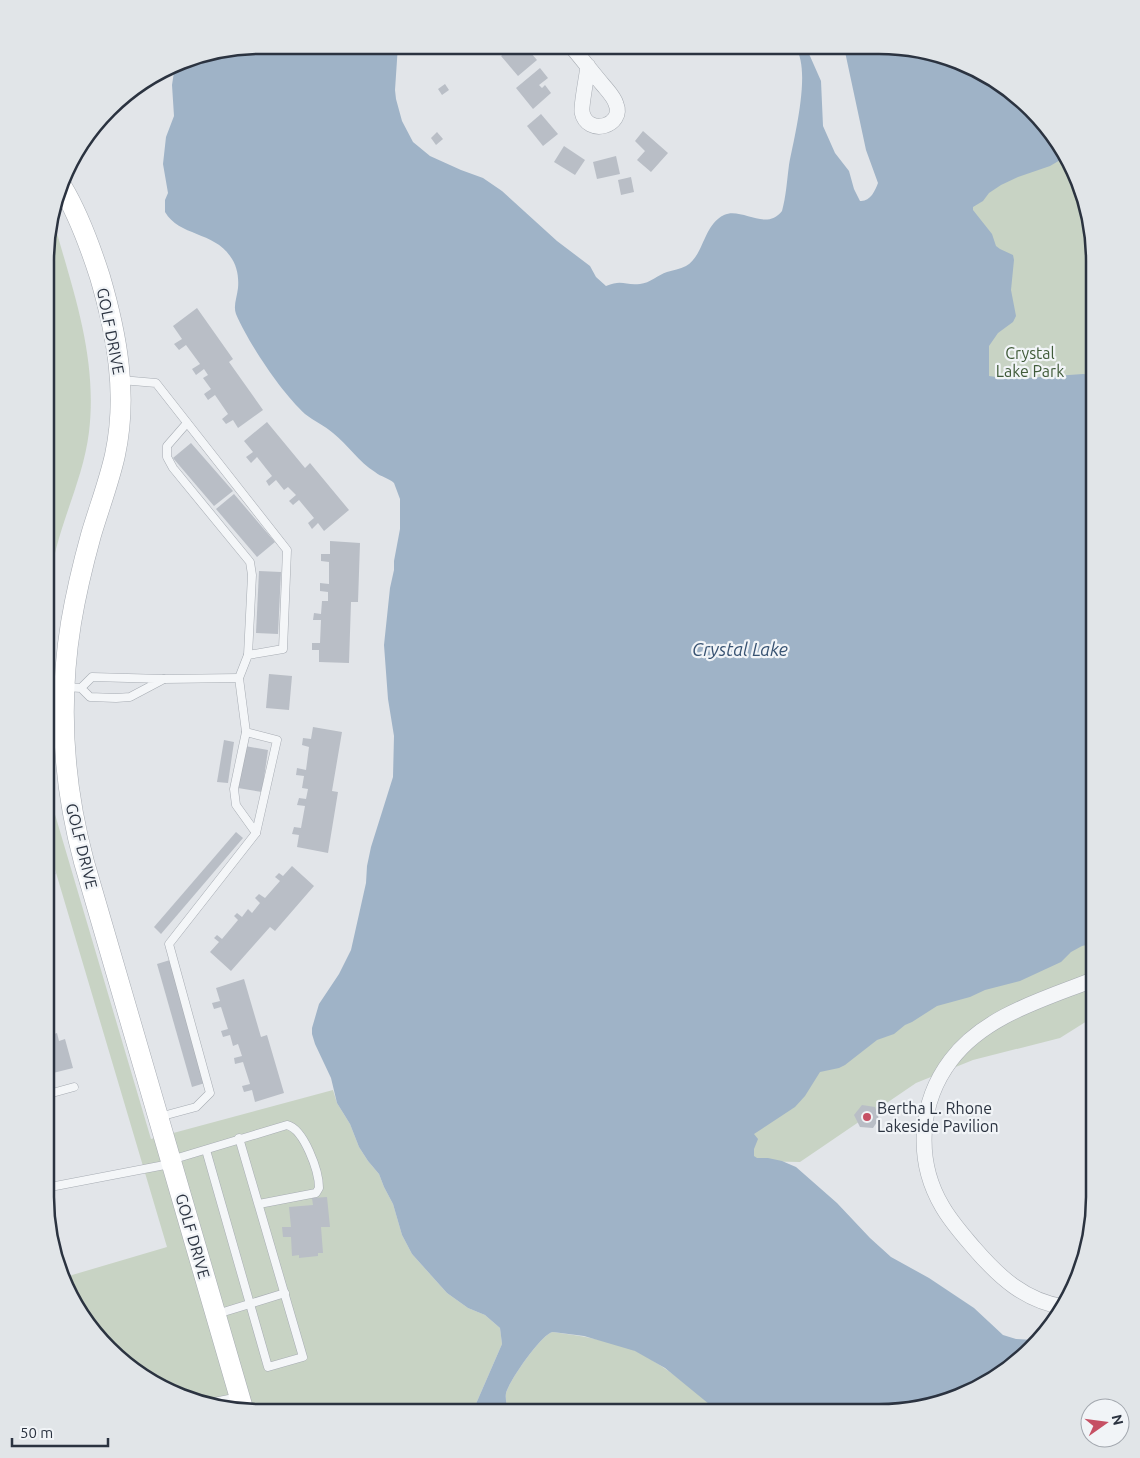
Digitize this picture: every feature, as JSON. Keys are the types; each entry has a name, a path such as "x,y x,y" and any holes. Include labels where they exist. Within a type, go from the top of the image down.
{"street":[{"path":"578,54 588,66"},
{"name":"GOLF DRIVE","path":"65,193 82,225 100,277 113,325 121,380 117,447 109,480 88,546 69,634 73,687 65,753 71,804 76,831 242,1403"},
{"path":"1056,1305 1038,1300 1009,1284 990,1266 953,1224 931,1184 924,1154 924,1128 926,1112 937,1082 950,1060 968,1041 1000,1018 1086,983"}],"lane":[{"path":"121,380 156,383 287,550 283,649 248,655"},
{"path":"187,423 167,446 167,457 173,468 250,562 252,575 248,655 239,678 246,732 234,789 236,805 256,833"},
{"path":"73,687 92,677 164,679 239,678"},
{"path":"73,687 90,697 130,697 164,679"},
{"path":"158,1117 196,1107 210,1093 169,944 256,833 276,740 246,732"},
{"path":"54,1093 74,1088"},
{"path":"54,1186 171,1161 240,1138 287,1125 294,1127 300,1134 311,1156 319,1188 316,1193 259,1204"},
{"path":"206,1150 268,1367 303,1357 240,1138"},
{"path":"216,1314 285,1293"}],"green space":[{"name":"Crystal Lake Park","path":"927,60 959,69 983,81 1016,105 1044,135 1059,157 1071,181 1082,220 1086,247 1086,557 969,401"},
{"path":"56,231 75,296 87,349 91,404 87,447 54,558 54,247"},
{"path":"54,811 151,1139 333,1090 337,1103 350,1124 359,1147 379,1174 393,1204 402,1235 412,1254 447,1293 468,1308 485,1315 500,1328 502,1344 476,1404 247,1404 207,1397 181,1389 157,1377 124,1353 96,1323 81,1301 69,1276 167,1247 54,866"},
{"path":"1086,937 1086,1022 1060,1038 973,1060 916,1083 800,1162 742,1161 745,1131 828,1059 871,1035"},
{"path":"553,1332 584,1337 627,1347 647,1357 669,1372 710,1404 506,1404 508,1387 534,1349 548,1334"}],"water":[{"name":"Crystal Lake","path":"247,54 397,54 396,99 402,121 413,142 430,156 483,178 502,191 557,241 590,266 596,277 606,286 616,283 644,283 664,273 686,266 697,255 712,226 724,215 731,213 769,219 776,217 782,211 798,122 802,87 802,71 798,54 809,54 821,81 823,126 835,153 849,171 854,189 860,201 869,198 878,183 866,150 845,54 893,54 920,58 959,69 983,81 1016,105 1035,124 1059,157 1060,160 1050,166 1001,185 973,207 973,210 992,234 996,246 1013,255 1014,260 1011,290 1016,316 1013,322 998,333 989,346 989,376 1011,379 1086,374 1086,945 1071,952 1061,962 1020,981 937,1006 905,1025 894,1034 877,1040 845,1065 820,1072 805,1096 795,1107 754,1134 758,1139 754,1149 754,1156 782,1161 796,1167 837,1203 891,1257 929,1278 974,1308 1003,1335 1016,1339 1030,1340 1005,1362 983,1377 959,1389 933,1397 893,1404 709,1404 665,1368 635,1351 584,1336 553,1332 541,1340 519,1369 508,1387 506,1404 476,1404 502,1344 500,1328 485,1315 468,1308 447,1293 412,1254 402,1235 393,1204 379,1174 359,1147 350,1124 337,1103 331,1078 312,1034 319,1004 339,974 351,950 366,883 371,847 393,777 394,736 388,699 384,645 390,588 400,529 400,499 394,483 369,468 333,433 305,414 266,367 235,311 238,275 230,256 215,242 179,226 165,212 165,200 168,193 163,164 166,137 174,116 172,85 174,73 181,69 220,58"}],"building":[{"path":"503,54 532,54 537,60 518,76 501,56"},
{"path":"540,68 548,78 539,85 542,88 545,85 551,93 533,109 516,88"},
{"path":"445,84 449,90 442,95 438,89"},
{"path":"541,114 558,134 543,146 527,126"},
{"path":"643,131 668,153 651,172 637,160 645,151 635,141"},
{"path":"437,132 443,139 436,145 431,138"},
{"path":"564,146 585,160 575,175 554,162"},
{"path":"616,156 620,174 597,179 593,162"},
{"path":"631,177 634,192 621,195 618,180"},
{"path":"197,308 233,359 229,362 263,410 238,428 233,420 226,424 222,419 228,414 215,395 208,400 204,394 211,389 203,378 208,375 204,369 196,375 192,369 200,364 186,345 179,350 174,344 182,339 173,326"},
{"path":"267,422 305,468 310,463 349,510 324,531 318,523 312,529 308,523 314,518 299,500 293,505 289,501 296,495 288,487 284,490 276,480 269,486 266,481 272,476 257,457 251,463 246,457 253,452 244,441"},
{"path":"191,443 233,491 214,506 173,458"},
{"path":"234,494 275,542 257,557 216,509"},
{"path":"330,541 360,543 358,602 351,602 349,663 319,662 319,650 312,650 312,643 320,643 321,620 313,620 314,613 321,614 322,601 328,601 328,592 320,591 320,583 329,584 329,562 321,561 321,554 330,554"},
{"path":"259,571 281,572 278,634 256,633"},
{"path":"269,674 292,676 289,710 266,708"},
{"path":"313,727 342,732 332,791 338,792 328,853 297,847 299,835 292,834 294,827 301,828 305,806 297,805 299,798 306,799 308,789 302,788 304,776 296,775 297,768 306,770 309,747 302,745 303,738 311,739"},
{"path":"224,740 234,742 228,783 217,782"},
{"path":"245,746 268,750 262,792 238,788"},
{"path":"236,832 243,838 161,934 154,927"},
{"path":"292,866 314,886 275,931 270,927 231,971 210,952 219,942 214,938 217,935 222,939 238,920 234,916 237,913 242,917 248,909 252,913 260,903 255,898 259,894 265,898 280,881 275,877 279,873 283,876"},
{"path":"170,960 205,1083 192,1087 157,964"},
{"path":"244,979 261,1037 267,1035 284,1093 255,1102 252,1090 244,1092 242,1086 250,1084 243,1062 235,1064 234,1058 242,1056 238,1044 233,1046 230,1035 223,1037 221,1031 228,1029 221,1007 214,1009 212,1003 220,1001 216,988"},
{"path":"57,1033 59,1041 65,1039 73,1068 54,1073 54,1034"},
{"name":"Bertha L. Rhone Lakeside Pavilion","path":"862,1105 875,1107 879,1119 873,1128 860,1127 854,1115"},
{"path":"327,1197 330,1227 321,1227 323,1253 318,1253 318,1256 299,1258 299,1255 292,1256 291,1237 283,1237 282,1227 291,1227 289,1207 313,1205 312,1198"}],"place":[{"name":"Bertha L. Rhone Lakeside Pavilion","path":"867,1117"}]}
